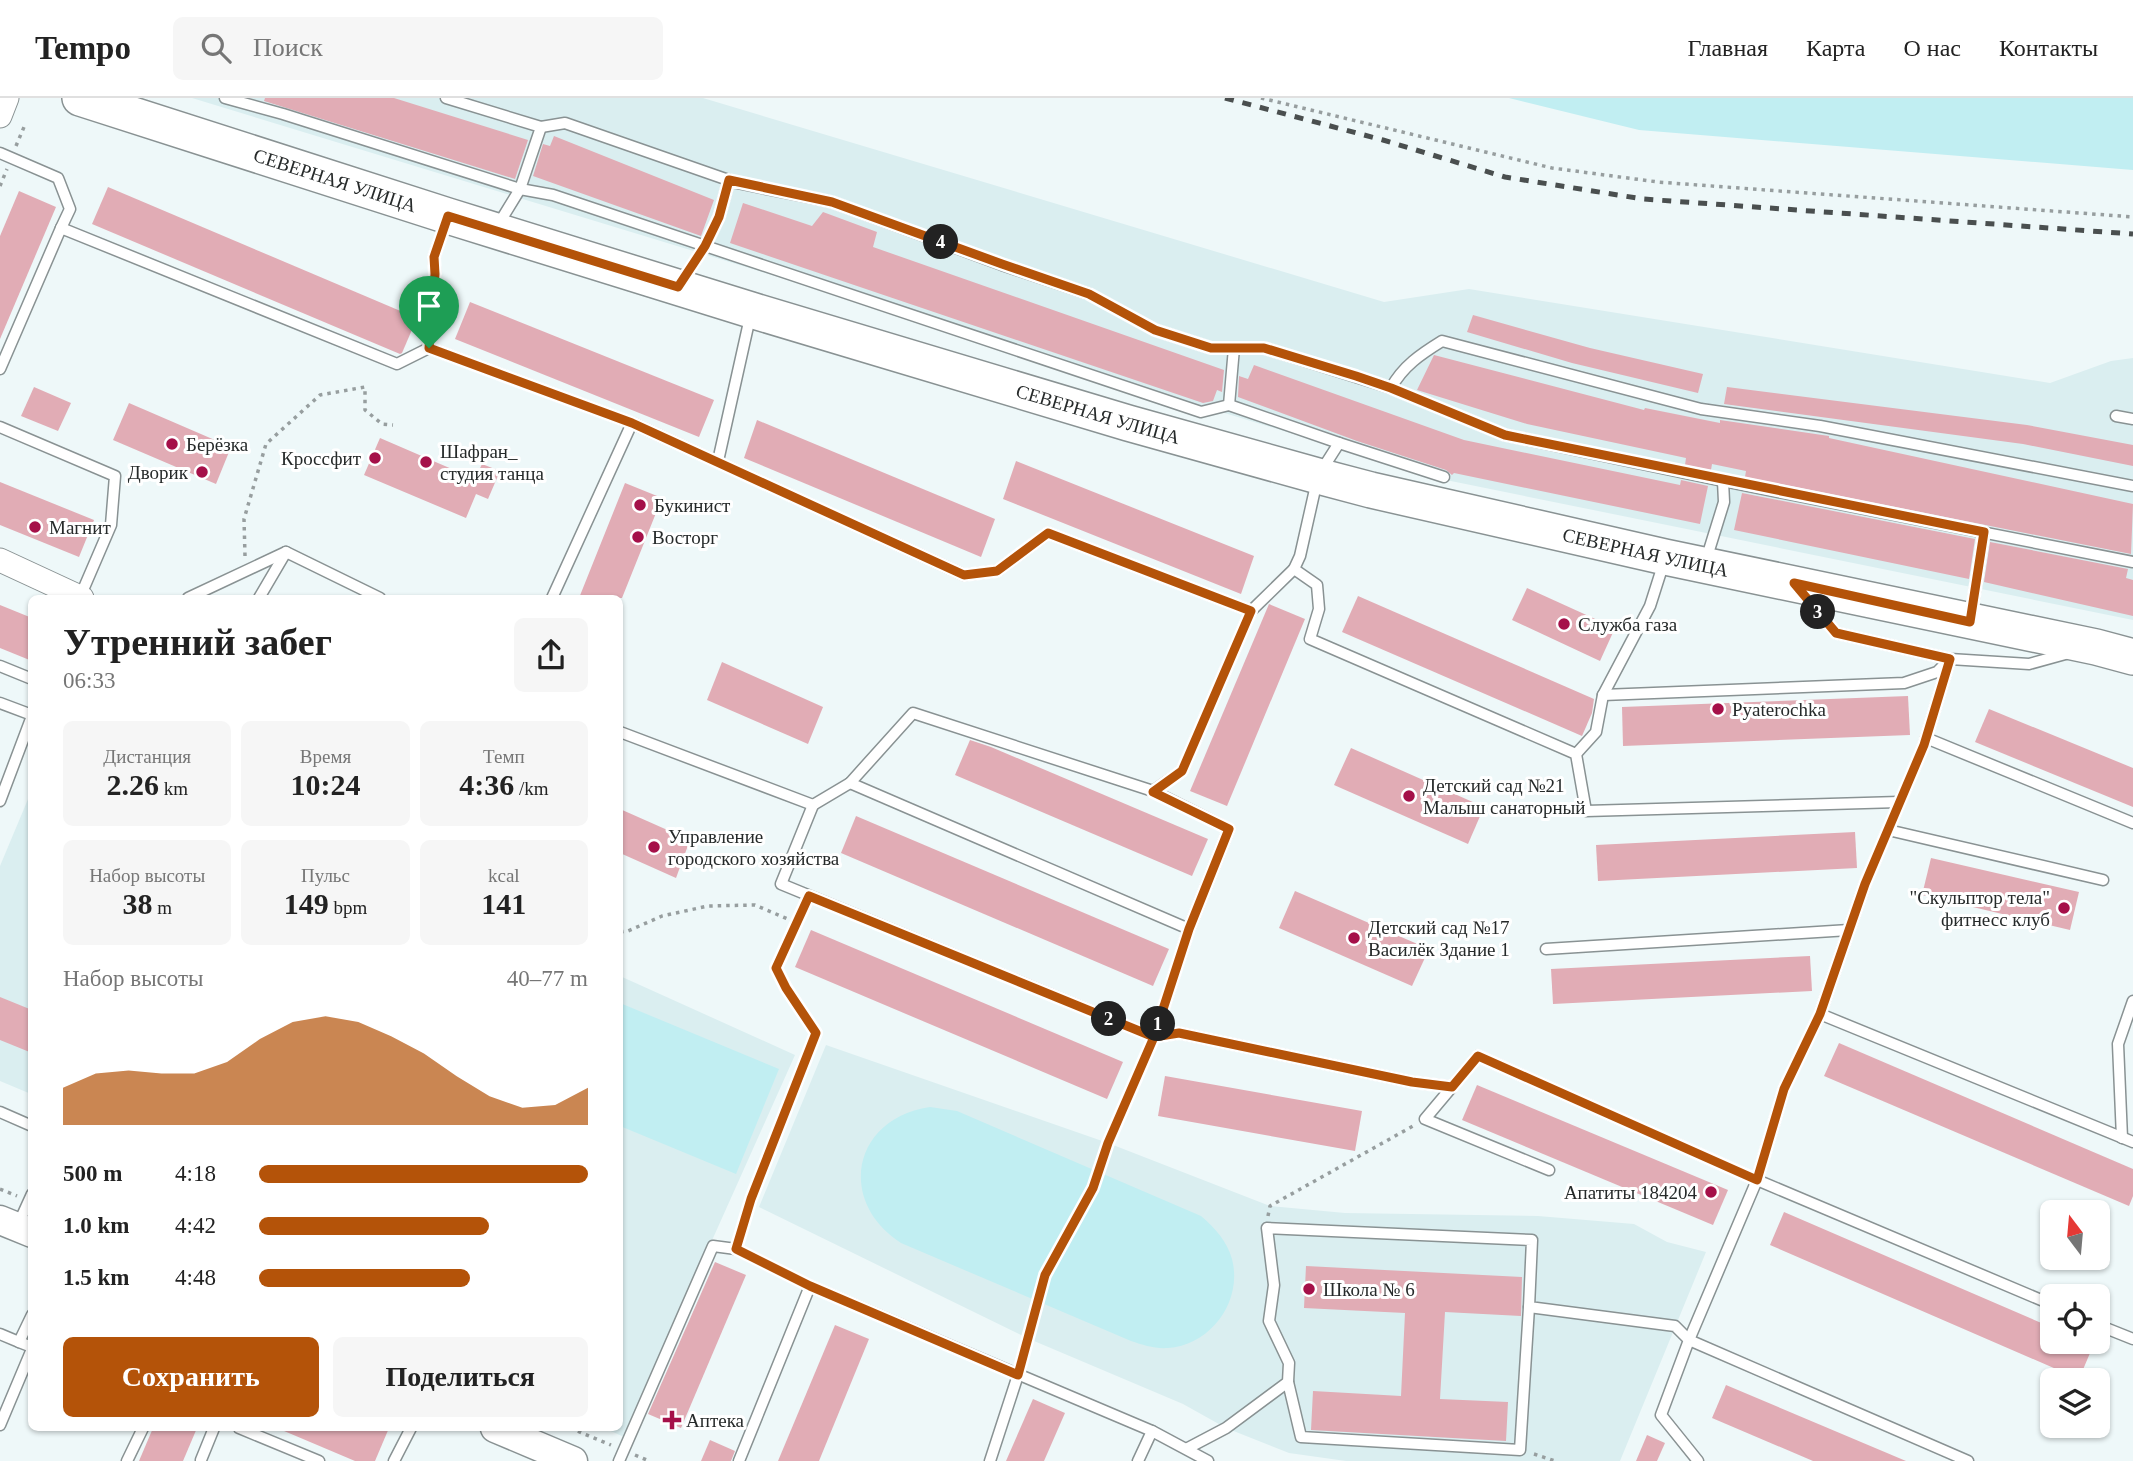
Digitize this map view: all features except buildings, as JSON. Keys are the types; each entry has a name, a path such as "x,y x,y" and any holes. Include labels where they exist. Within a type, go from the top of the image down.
{"main road":[{"name":"СЕВЕРНАЯ УЛИЦА","path":"83,98 751,310 1128,423 1318,476 1665,557 2133,657"}],"street":[{"path":"0,116 8,98"},
{"path":"0,560 74,595"},
{"path":"501,1431 564,1460"}],"lane":[{"path":"225,98 520,189 553,195 1201,412 1229,405 1444,477"},
{"path":"446,98 541,127 565,123 729,180 832,202 1089,294 1155,330 1211,348 1264,348 1391,388 1505,435 2133,562"},
{"path":"495,230 520,189 541,127"},
{"path":"0,153 58,178 70,209 0,369"},
{"path":"678,287 705,246 719,217 729,180"},
{"path":"429,348 434,257 448,216"},
{"path":"61,228 397,364 429,348 632,423 964,575 997,571 1048,533 1251,611"},
{"path":"718,461 751,310"},
{"path":"1391,388 1398,374 1418,355 1442,341 1701,409 1820,426 2133,486"},
{"path":"1229,405 1234,348"},
{"path":"2116,416 2133,419"},
{"path":"553,595 632,423"},
{"path":"0,427 115,476 111,525 81,595"},
{"path":"1153,792 1182,771 1251,611 1294,569 1300,556 1318,476 1339,443"},
{"path":"1705,565 1724,502 1723,481"},
{"path":"1970,622 1984,532"},
{"path":"195,595 286,552"},
{"path":"261,595 286,552"},
{"path":"286,552 374,595"},
{"path":"1576,754 1596,732 1603,695 1650,606 1665,557"},
{"path":"1294,569 1317,585 1319,609 1310,639 1576,754"},
{"path":"1794,583 1836,633 1950,659 2029,664 2096,647"},
{"path":"1603,695 1905,683 1937,672 1950,659"},
{"path":"1698,1461 1661,1415 1689,1340 1757,1180 1784,1089 1820,1014 1865,884 1926,738 1950,659"},
{"path":"0,666 28,677"},
{"path":"0,703 28,714"},
{"path":"1154,1037 1189,929 1229,829 1153,792 913,713 850,783 813,805 780,884 1154,1037 1179,1033 1412,1082 1452,1087"},
{"path":"0,800 28,726"},
{"path":"623,733 813,805"},
{"path":"1926,738 2133,822"},
{"path":"1576,754 1586,811 1899,802"},
{"path":"850,783 1189,929"},
{"path":"1888,830 2103,880"},
{"path":"1546,949 1849,930"},
{"path":"1820,1014 2128,1140 2118,1044 2133,1001"},
{"path":"1549,1170 1425,1119 1478,1056 1757,1180 2040,1300"},
{"path":"0,1112 28,1124"},
{"path":"16,1226 28,1202"},
{"path":"1267,1228 1532,1240 1529,1307 1520,1450 1301,1437 1289,1382 1289,1363 1269,1321 1274,1285 1267,1228"},
{"path":"619,1461 713,1246 736,1249 810,1286 1152,1431 1208,1461"},
{"path":"739,1461 810,1286"},
{"path":"1529,1307 1675,1326 1689,1340 1968,1461"},
{"path":"19,1342 28,1323"},
{"path":"2110,1330 2133,1339"},
{"path":"0,1334 28,1346"},
{"path":"0,1425 28,1358"},
{"path":"990,1461 1018,1375"},
{"path":"1188,1448 1226,1428 1289,1382"},
{"path":"127,1461 142,1431"},
{"path":"201,1460 213,1431"},
{"path":"246,1431 319,1461"},
{"path":"394,1461 409,1431"},
{"path":"1138,1461 1152,1431"}],"path":[{"path":"1261,98 1552,168 1645,181 2133,217"},
{"path":"245,572 244,519 266,444 320,395 365,387 365,410 383,424 394,425"},
{"path":"736,1249 751,1199 816,1033 776,968 809,896"},
{"path":"623,932 662,916 708,906 755,905 797,923"},
{"path":"1018,1375 1045,1275 1093,1188 1108,1143 1154,1037"},
{"path":"1267,1228 1270,1206 1425,1119"},
{"path":"1520,1450 1555,1461"}],"shaded area":[{"path":"192,98 703,98 1384,302 1469,289 2050,383 2111,361 2133,358 2133,620 1441,479"},
{"path":"1509,98 2133,98 2133,170 1639,130"},
{"path":"28,799 28,1093 0,1081 0,866"},
{"path":"623,977 795,1055 624,1437 611,1431 623,1431"},
{"path":"623,1004 779,1069 736,1174 623,1127"},
{"name":"Школа № 6","path":"826,1045 1108,1143 1270,1206 1345,1213 1538,1216 1634,1224 1667,1242 1706,1252 1620,1461 1346,1461 1289,1453 1226,1428 1183,1404 1027,1338 759,1207"},
{"path":"930,1107 957,1111 1201,1216 1220,1235 1232,1259 1233,1290 1220,1318 1198,1339 1184,1345 1168,1348 1149,1346 1131,1341 901,1243 880,1226 867,1206 861,1184 862,1163 870,1144 884,1127 904,1114"}],"railway":[{"path":"1225,98 1383,140 1505,177 1643,199 2133,234"}],"place":[{"name":"Берёзка","path":"172,444"},
{"name":"Кроссфит","path":"375,458"},
{"name":"Шафран_ студия танца","path":"426,462"},
{"name":"Дворик","path":"202,472"},
{"name":"Букинист","path":"640,505"},
{"name":"Магнит","path":"35,527"},
{"name":"Восторг","path":"638,537"},
{"name":"Служба газа","path":"1564,624"},
{"name":"Pyaterochka","path":"1718,709"},
{"name":"Детский сад №21 Малыш санаторный","path":"1409,796"},
{"name":"Управление городского хозяйства","path":"654,847"},
{"name":"\"Скульптор тела\" фитнесс клуб","path":"2064,908"},
{"name":"Детский сад №17 Василёк Здание 1","path":"1354,938"},
{"name":"Апатиты 184204","path":"1711,1192"},
{"name":"Школа № 6","path":"1309,1289"},
{"name":"Аптека","path":"672,1420"}],"route":[{"path":"429,348 434,257 448,216 678,287 705,246 719,217 729,180 832,202 1089,294 1155,330 1211,348 1264,348 1391,388 1505,435 1984,532 1970,622 1794,583 1836,633 1950,659 1924,745 1865,884 1820,1014 1784,1089 1757,1180 1478,1056 1452,1087 1412,1082 1179,1033 1154,1037 809,896 776,968 816,1033 751,1199 736,1249 810,1286 1018,1375 1045,1275 1093,1188 1108,1143 1154,1037 1189,929 1229,829 1153,792 1182,771 1251,611 1048,533 997,571 964,575 632,423 429,348"}]}
